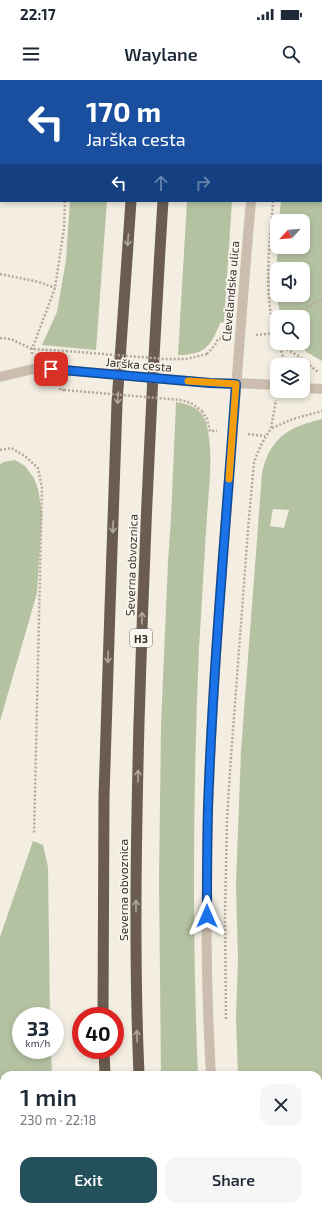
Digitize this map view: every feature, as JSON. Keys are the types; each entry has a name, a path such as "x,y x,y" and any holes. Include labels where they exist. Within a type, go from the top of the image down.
{"highway":[{"name":"Severna obvoznica","path":"103,1007 104,797 109,630 117,403 131,202"},
{"name":"Severna obvoznica","path":"139,1071 136,1021 136,860 141,631 151,410 163,202"},
{"path":"104,1059 105,1071"}],"street":[{"name":"Clevelandska ulica","path":"211,1071 207,960 208,808 218,628 251,202"},
{"name":"Jarška cesta","path":"0,377 33,369 65,370 210,383 270,385"},
{"path":"310,388 322,389"}],"path":[{"path":"0,338 11,339 32,349 54,288 64,228 65,202"},
{"path":"271,310 269,278 273,202"},
{"path":"0,274 39,282 54,288"},
{"path":"301,310 322,298"},
{"name":"Jarška cesta","path":"32,349 165,359 194,358 207,354 218,339 222,339"},
{"path":"289,350 300,357 322,377"},
{"path":"64,390 180,400 191,403 202,410 207,419 210,430 212,431"},
{"path":"226,1025 227,818 234,704 254,462 260,445 271,428 274,410"},
{"path":"271,428 293,419 322,411"},
{"path":"0,450 11,448 25,456 38,468 42,488 34,834"}],"green space":[{"path":"70,202 107,202 96,350 42,345 57,312 66,260"},
{"path":"187,202 232,202 224,322 220,323 213,338 206,348 187,355 178,355"},
{"path":"281,202 322,202 322,361 304,350 310,350 310,310 280,310 278,302 310,302 310,262 277,262 277,254 310,254 310,214 280,214"},
{"path":"176,402 185,404 201,413 206,422 210,445 210,481 199,648 195,755 194,915 198,1071 161,1071 159,879 161,726"},
{"path":"322,419 322,1071 238,1071 236,1018 238,959 236,884 241,751 262,473 270,450 276,442 291,430","holes":["273,509 289,510 284,528 270,526"]},
{"path":"15,460 25,466 34,478 38,489 42,512 37,593 0,721 0,465 3,462"},
{"path":"33,841 43,845 48,867 50,1007 12,1007 12,1059 51,1059 52,1071 0,1071 0,937"}],"slow traffic":[{"path":"188,381 236,384 229,479"}],"route":[{"path":"51,369 236,384 217,636 208,808 207,916"}]}
